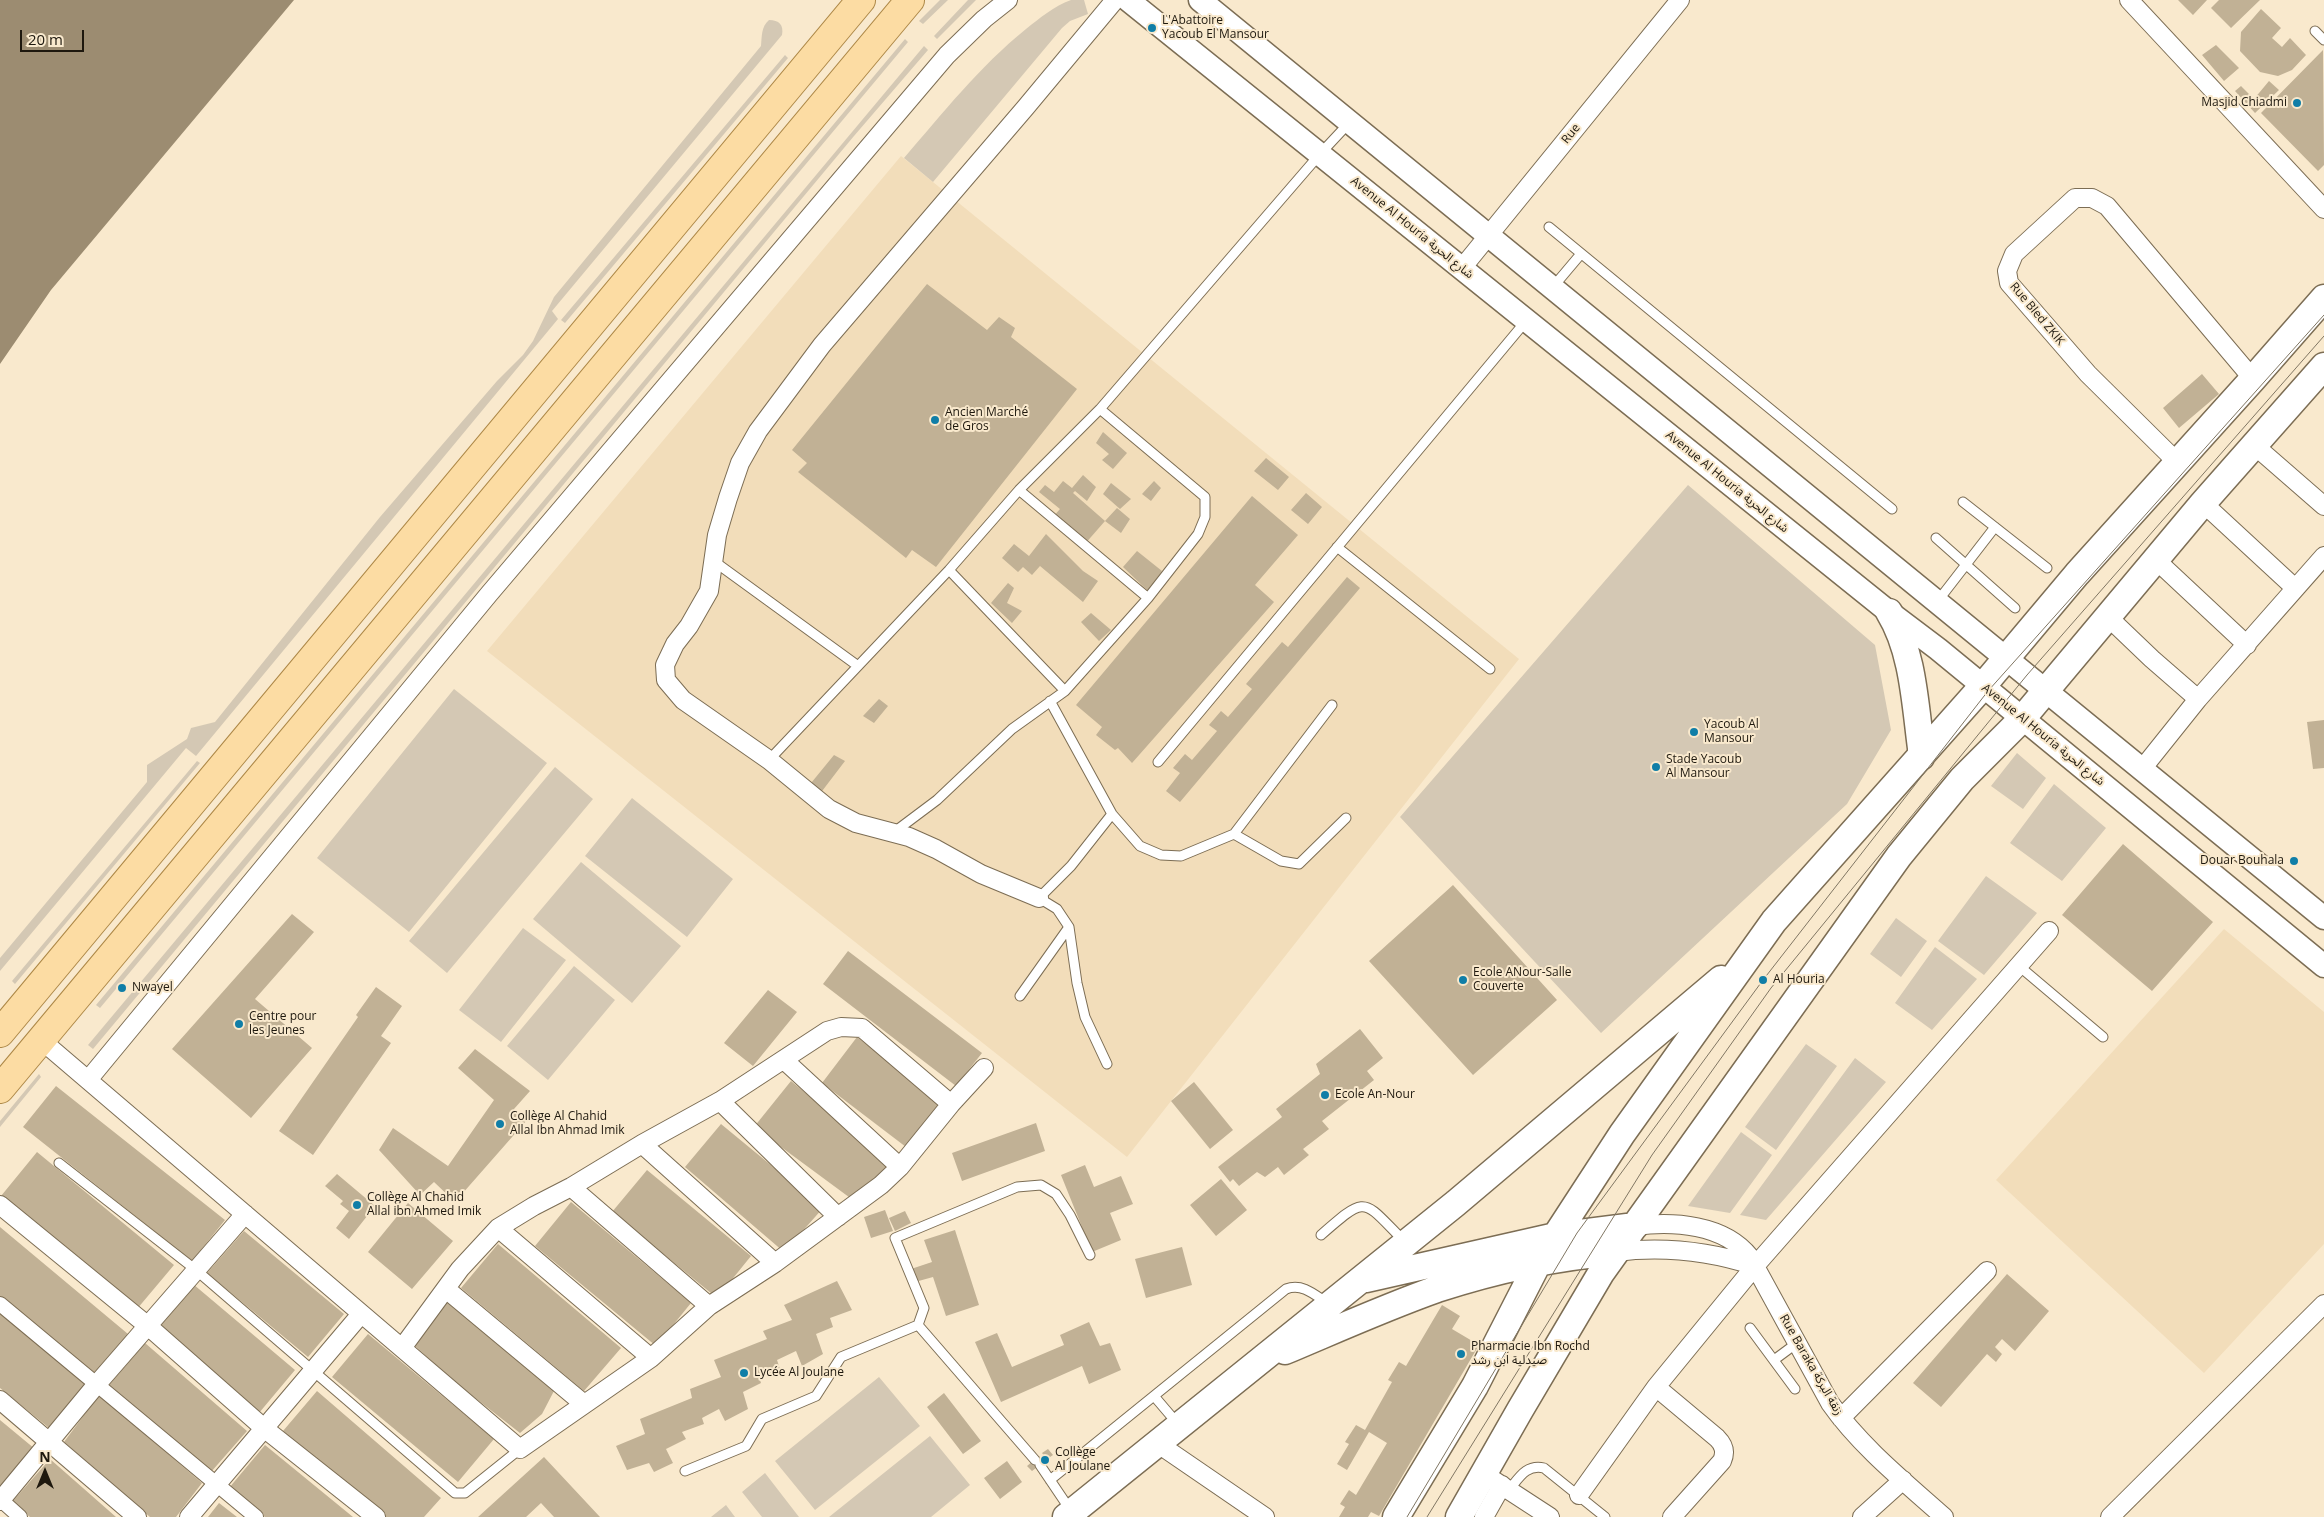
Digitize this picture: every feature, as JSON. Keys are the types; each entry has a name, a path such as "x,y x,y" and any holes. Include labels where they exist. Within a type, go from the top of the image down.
{"main road":[{"path":"0,1033 861,0"},
{"path":"0,1089 910,0"},
{"path":"1396,1517 1475,1386 1538,1263 1622,1134 1774,921 1982,687 2077,574 2253,380 2324,298"},
{"path":"1460,1517 1498,1483 1597,1279 1899,856 1962,779 2022,718 2203,503 2254,445 2321,376"},
{"path":"1889,612 1902,638 1908,662 1921,748 1920,757"},
{"path":"1069,1515 1456,1203 1750,954"},
{"path":"1358,1281 1556,1236 1635,1226"},
{"path":"1259,1362 1436,1290 1495,1272 1562,1257 1616,1252"}],"street":[{"path":"88,1080 489,594 940,63 965,36 1008,0"},
{"path":"1039,898 981,874 936,849 909,837 856,823 829,810 769,760 684,700 666,680 665,665 675,644 689,626 709,591 715,562 717,535 728,498 740,463 758,431 822,344 1115,0"},
{"name":"Avenue Al Houria شارع الحرية","path":"1128,0 1889,612 1938,649 2324,966"},
{"path":"1200,0 1349,124 2324,918"},
{"name":"Rue","path":"1462,268 1680,0"},
{"path":"2128,0 2324,209"},
{"name":"Rue Bled ZKIK","path":"2178,462 2088,374 2009,283 2007,271 2014,254 2075,198 2092,198 2107,206 2253,380"},
{"path":"2254,445 2324,506"},
{"path":"2203,503 2295,588"},
{"path":"2142,769 2198,699 2324,556"},
{"path":"2156,560 2246,645"},
{"path":"2107,616 2198,699"},
{"path":"1579,1495 1656,1387 1755,1266 2049,931"},
{"path":"402,1348 476,1250 498,1228 720,1101 827,1031 841,1027 862,1028 951,1104"},
{"path":"41,1040 520,1449 651,1358 709,1306 775,1263 900,1168 951,1104 984,1068"},
{"path":"784,1060 900,1168"},
{"path":"720,1101 838,1217"},
{"path":"642,1144 775,1263"},
{"path":"571,1187 709,1306"},
{"path":"0,1205 148,1326 265,1429 376,1517"},
{"path":"20,1517 0,1500 97,1384 245,1214"},
{"name":"Rue Baraka زنقة البركة","path":"1635,1226 1661,1224 1687,1226 1713,1232 1736,1243 1744,1250 1755,1266 1841,1418 1903,1480 1944,1517"},
{"path":"498,1228 651,1358"},
{"path":"1616,1252 1683,1250 1716,1255 1755,1266"},
{"path":"1841,1418 1987,1271"},
{"path":"446,1289 584,1404"},
{"path":"0,1304 256,1517"},
{"path":"2110,1517 2324,1304"},
{"path":"189,1517 361,1314"},
{"path":"1656,1387 1724,1446 1722,1461 1672,1517"},
{"path":"0,1400 137,1517"},
{"path":"1157,1443 1262,1516"},
{"path":"1862,1517 1903,1480"},
{"path":"1484,1517 1498,1483 1550,1517"}],"lane":[{"path":"2314,31 2324,40"},
{"path":"769,760 949,570 1019,490 1100,409 1320,154 1349,124"},
{"path":"1549,227 1580,255 1892,509"},
{"path":"1552,288 1580,255"},
{"path":"1158,762 1526,320"},
{"path":"893,833 937,800 1012,728 1065,691 1148,598 1198,534 1205,517 1205,497 1100,409"},
{"path":"1019,490 1148,598"},
{"path":"1963,502 2047,568"},
{"path":"1936,603 1995,527"},
{"path":"1936,538 2015,608"},
{"path":"1337,547 1490,669"},
{"path":"715,562 858,666"},
{"path":"949,570 1065,691"},
{"path":"1050,701 1112,814 1140,846 1161,855 1181,856 1234,834 1332,705"},
{"path":"1107,1064 1085,1017 1077,984 1069,928 1057,909 1039,898 1071,866 1112,814"},
{"path":"1234,834 1281,861 1299,864 1346,818"},
{"path":"1020,996 1069,928"},
{"path":"2018,966 2103,1037"},
{"path":"59,1163 196,1270 314,1370 454,1493 465,1493 520,1449"},
{"path":"685,1471 746,1446 762,1419 816,1396 840,1357 918,1325 924,1308 896,1238 1017,1187 1041,1185 1056,1194 1070,1214 1090,1255"},
{"path":"1321,1235 1351,1209 1361,1205 1372,1208 1406,1243"},
{"path":"1050,1480 1286,1289 1295,1286 1304,1288 1330,1304"},
{"path":"918,1325 1037,1462 1050,1480 1069,1515"},
{"path":"1750,1328 1795,1388"},
{"path":"1774,1360 1797,1343"},
{"path":"1154,1396 1179,1426"},
{"path":"1498,1483 1539,1467 1549,1470 1605,1517"}],"shaded area":[{"path":"0,0 294,0 51,290 0,364"},
{"path":"940,0 948,0 923,24 919,21"},
{"path":"968,0 976,0 937,39 934,36"},
{"path":"1071,0 1084,0 1088,14 1070,21 1062,28 933,182 904,158 962,91 993,59 1026,29"},
{"path":"769,20 780,24 782,35 552,311 558,319 196,756 186,748 0,971 0,958 147,782 147,765 187,739 191,728 215,722 380,517 497,381 523,355 533,341 554,297 761,46 763,29"},
{"path":"905,39 908,42 100,1008 96,1005"},
{"path":"924,46 928,50 854,136 93,1049 88,1045"},
{"path":"785,55 788,58 565,323 561,320"},
{"path":"901,156 1519,659 1127,1157 487,651"},
{"name":"Stade Yacoub Al Mansour","path":"1688,485 1875,645 1891,730 1847,804 1601,1033 1400,817"},
{"path":"454,689 547,763 409,932 317,858"},
{"path":"2017,753 2046,778 2023,809 1991,786"},
{"path":"197,761 200,763 15,984 12,981"},
{"path":"555,767 593,799 447,973 409,941"},
{"path":"2054,784 2106,828 2062,881 2010,843"},
{"path":"632,798 733,879 687,937 585,856"},
{"path":"581,862 681,946 632,1003 533,919"},
{"path":"1986,876 2037,913 1984,975 1938,941"},
{"path":"1896,918 1927,941 1901,977 1870,954"},
{"path":"523,928 566,960 501,1042 459,1010"},
{"path":"2224,929 2324,1012 2324,1244 2204,1373 1996,1180"},
{"path":"1935,947 1977,979 1932,1030 1895,1003"},
{"path":"574,966 615,1000 548,1080 507,1046"},
{"path":"1806,1044 1837,1066 1776,1150 1745,1127"},
{"path":"1855,1058 1886,1082 1766,1220 1740,1215"},
{"path":"39,1074 41,1077 0,1127 0,1121"},
{"path":"1741,1132 1772,1155 1730,1213 1688,1206"},
{"path":"879,1377 920,1426 815,1510 775,1461"},
{"path":"930,1436 970,1485 931,1517 829,1517"},
{"path":"765,1473 799,1517 762,1517 742,1492"},
{"path":"726,1505 735,1517 711,1517"}],"building":[{"path":"2178,0 2207,0 2193,15"},
{"path":"2219,0 2260,0 2231,28 2211,8"},
{"path":"2261,9 2281,28 2272,38 2282,47 2290,38 2306,55 2292,70 2278,76 2260,72 2240,51 2241,32"},
{"path":"2216,45 2239,68 2224,81 2202,55"},
{"name":"Masjid Chiadmi","path":"2323,50 2324,165 2318,171 2261,113"},
{"path":"2269,81 2279,90 2255,113 2235,91 2241,86 2254,99"},
{"name":"Ancien Marché de Gros","path":"927,284 987,330 999,317 1015,328 1011,337 1077,389 936,567 912,550 906,558 798,472 807,463 792,450"},
{"path":"2202,374 2219,394 2179,428 2163,408"},
{"path":"1103,432 1127,453 1113,469 1102,460 1109,454 1096,443"},
{"path":"1266,458 1289,477 1278,490 1254,471"},
{"path":"1083,475 1096,487 1087,501 1075,491 1073,493 1105,521 1084,545 1052,518 1060,509 1039,492 1045,485 1054,492 1063,481 1072,488"},
{"path":"1154,481 1161,488 1151,501 1142,494"},
{"path":"1111,483 1131,499 1120,509 1103,494"},
{"path":"1306,493 1322,507 1308,524 1291,510"},
{"path":"1252,496 1298,535 1255,585 1274,602 1132,763 1118,748 1115,750 1096,735 1102,727 1076,705"},
{"path":"1117,508 1130,519 1121,533 1105,521"},
{"path":"1046,534 1083,571 1098,581 1083,602 1040,566 1032,575 1023,567 1018,572 1002,558 1014,544 1029,556"},
{"path":"1137,551 1162,571 1148,591 1123,567"},
{"path":"1347,577 1360,588 1180,802 1166,791 1180,773 1173,768 1185,754 1192,760 1217,731 1209,725 1221,711 1228,717 1252,689 1246,684 1282,642 1288,647"},
{"path":"1008,583 1014,588 1007,603 1022,611 1012,623 991,603"},
{"path":"1091,613 1111,630 1099,641 1081,622"},
{"path":"879,699 888,706 874,723 863,716"},
{"path":"2324,720 2324,768 2313,769 2307,722"},
{"path":"834,755 845,761 816,799 807,788"},
{"path":"2123,844 2213,922 2152,991 2062,915"},
{"name":"Ecole ANour-Salle Couverte","path":"1453,885 1557,1000 1473,1075 1369,961"},
{"name":"Centre pour les Jeunes","path":"292,914 314,932 255,999 312,1048 251,1118 172,1049"},
{"path":"848,951 982,1053 956,1086 823,984"},
{"path":"376,987 402,1006 381,1036 391,1043 313,1155 279,1131 358,1017 356,1015"},
{"path":"768,990 797,1012 753,1066 724,1043"},
{"name":"Ecole An-Nour","path":"1360,1029 1383,1058 1367,1071 1374,1080 1322,1121 1329,1129 1303,1149 1309,1155 1284,1175 1278,1167 1265,1177 1257,1172 1239,1186 1233,1179 1230,1182 1218,1167 1282,1117 1276,1109 1320,1074 1316,1064"},
{"path":"857,1037 941,1102 906,1147 822,1083"},
{"name":"Collège Al Chahid Allal Ibn Ahmad Imik","path":"475,1049 530,1091 514,1109 527,1120 455,1202 434,1182 420,1195 379,1150 393,1128 448,1166 494,1100 458,1068"},
{"path":"791,1081 895,1167 857,1203 754,1127"},
{"path":"1194,1082 1233,1130 1210,1149 1171,1101"},
{"path":"56,1086 225,1220 192,1261 23,1127"},
{"path":"1036,1123 1045,1151 962,1181 952,1153"},
{"path":"721,1124 823,1208 784,1252 685,1167"},
{"path":"37,1152 174,1265 137,1309 1,1196"},
{"path":"1085,1165 1094,1187 1121,1176 1133,1204 1110,1213 1121,1240 1092,1252 1061,1175"},
{"path":"647,1170 751,1256 717,1298 612,1212"},
{"name":"Collège Al Chahid Allal ibn Ahmed Imik","path":"337,1174 375,1206 349,1239 336,1228 349,1211 340,1204 343,1201 325,1186"},
{"path":"1221,1179 1247,1210 1216,1236 1190,1205"},
{"path":"571,1202 691,1303 656,1346 535,1246"},
{"path":"408,1203 453,1241 412,1289 368,1252"},
{"path":"885,1210 893,1231 871,1238 864,1217"},
{"path":"905,1211 911,1223 895,1231 889,1218"},
{"path":"0,1227 128,1334 96,1378 0,1298"},
{"path":"955,1230 979,1305 946,1316 933,1277 915,1282 911,1269 932,1262 924,1240"},
{"path":"244,1231 344,1314 308,1357 207,1273"},
{"path":"498,1244 621,1348 584,1391 461,1288"},
{"path":"1182,1247 1192,1285 1146,1298 1135,1259"},
{"path":"2007,1274 2049,1311 2015,1351 2002,1339 1995,1347 2002,1354 1996,1362 1987,1354 1941,1407 1913,1383"},
{"name":"Lycée Al Joulane","path":"837,1281 852,1310 830,1318 833,1327 816,1334 823,1354 802,1366 796,1351 777,1360 780,1369 759,1377 761,1383 743,1392 748,1409 725,1421 719,1409 702,1418 704,1424 682,1432 686,1439 666,1449 673,1463 654,1472 649,1463 627,1470 616,1446 645,1434 640,1419 692,1398 690,1389 721,1377 714,1360 767,1339 763,1331 792,1320 784,1305"},
{"path":"193,1284 295,1370 259,1413 156,1327"},
{"path":"447,1302 555,1389 542,1414 520,1433 456,1383 414,1345"},
{"path":"1442,1305 1460,1316 1452,1329 1479,1345 1379,1516 1371,1512 1368,1517 1339,1517 1345,1507 1340,1504 1349,1490 1356,1495 1387,1443 1369,1432 1347,1470 1337,1464 1349,1444 1345,1442 1356,1425 1365,1430 1392,1382 1388,1380 1399,1362 1406,1366"},
{"path":"0,1313 86,1383 49,1428 0,1388"},
{"path":"1089,1322 1100,1346 1110,1343 1121,1370 1089,1384 1082,1366 1001,1402 975,1342 997,1333 1012,1367 1064,1345 1060,1335"},
{"path":"368,1334 494,1439 458,1482 332,1377"},
{"path":"145,1343 247,1431 211,1472 109,1385"},
{"path":"317,1391 441,1498 424,1517 382,1517 283,1431"},
{"path":"944,1393 981,1441 963,1454 927,1407"},
{"path":"99,1395 202,1483 176,1517 150,1517 64,1442"},
{"path":"0,1420 35,1449 3,1488 0,1485"},
{"path":"265,1445 353,1517 265,1517 229,1488"},
{"path":"1048,1449 1053,1455 1047,1459 1042,1453"},
{"path":"1039,1456 1044,1462 1032,1471 1027,1466"},
{"path":"544,1457 600,1517 554,1517 541,1503 526,1517 478,1517"},
{"path":"50,1459 116,1517 30,1517 12,1502"},
{"path":"1007,1461 1022,1482 1000,1499 984,1478"},
{"path":"219,1503 237,1517 208,1517"}],"tram line":[{"path":"1407,1517 1577,1233 1763,980 1988,691 2324,315"},
{"path":"1427,1517 1652,1155 1771,988 2027,675 2324,336"}],"place":[{"name":"L'Abattoire Yacoub El Mansour","path":"1152,28"},
{"name":"Masjid Chiadmi","path":"2297,103"},
{"name":"Ancien Marché de Gros","path":"935,420"},
{"name":"Yacoub Al Mansour","path":"1694,732"},
{"name":"Stade Yacoub Al Mansour","path":"1656,767"},
{"name":"Douar Bouhala","path":"2294,861"},
{"name":"Ecole ANour-Salle Couverte","path":"1463,980"},
{"name":"Al Houria","path":"1763,980"},
{"name":"Nwayel","path":"122,988"},
{"name":"Centre pour les Jeunes","path":"239,1024"},
{"name":"Ecole An-Nour","path":"1325,1095"},
{"name":"Collège Al Chahid Allal Ibn Ahmad Imik","path":"500,1124"},
{"name":"Collège Al Chahid Allal ibn Ahmed Imik","path":"357,1205"},
{"name":"Pharmacie Ibn Rochd صيدلية ابن رشد","path":"1461,1354"},
{"name":"Lycée Al Joulane","path":"744,1373"},
{"name":"Collège Al Joulane","path":"1045,1460"}]}
